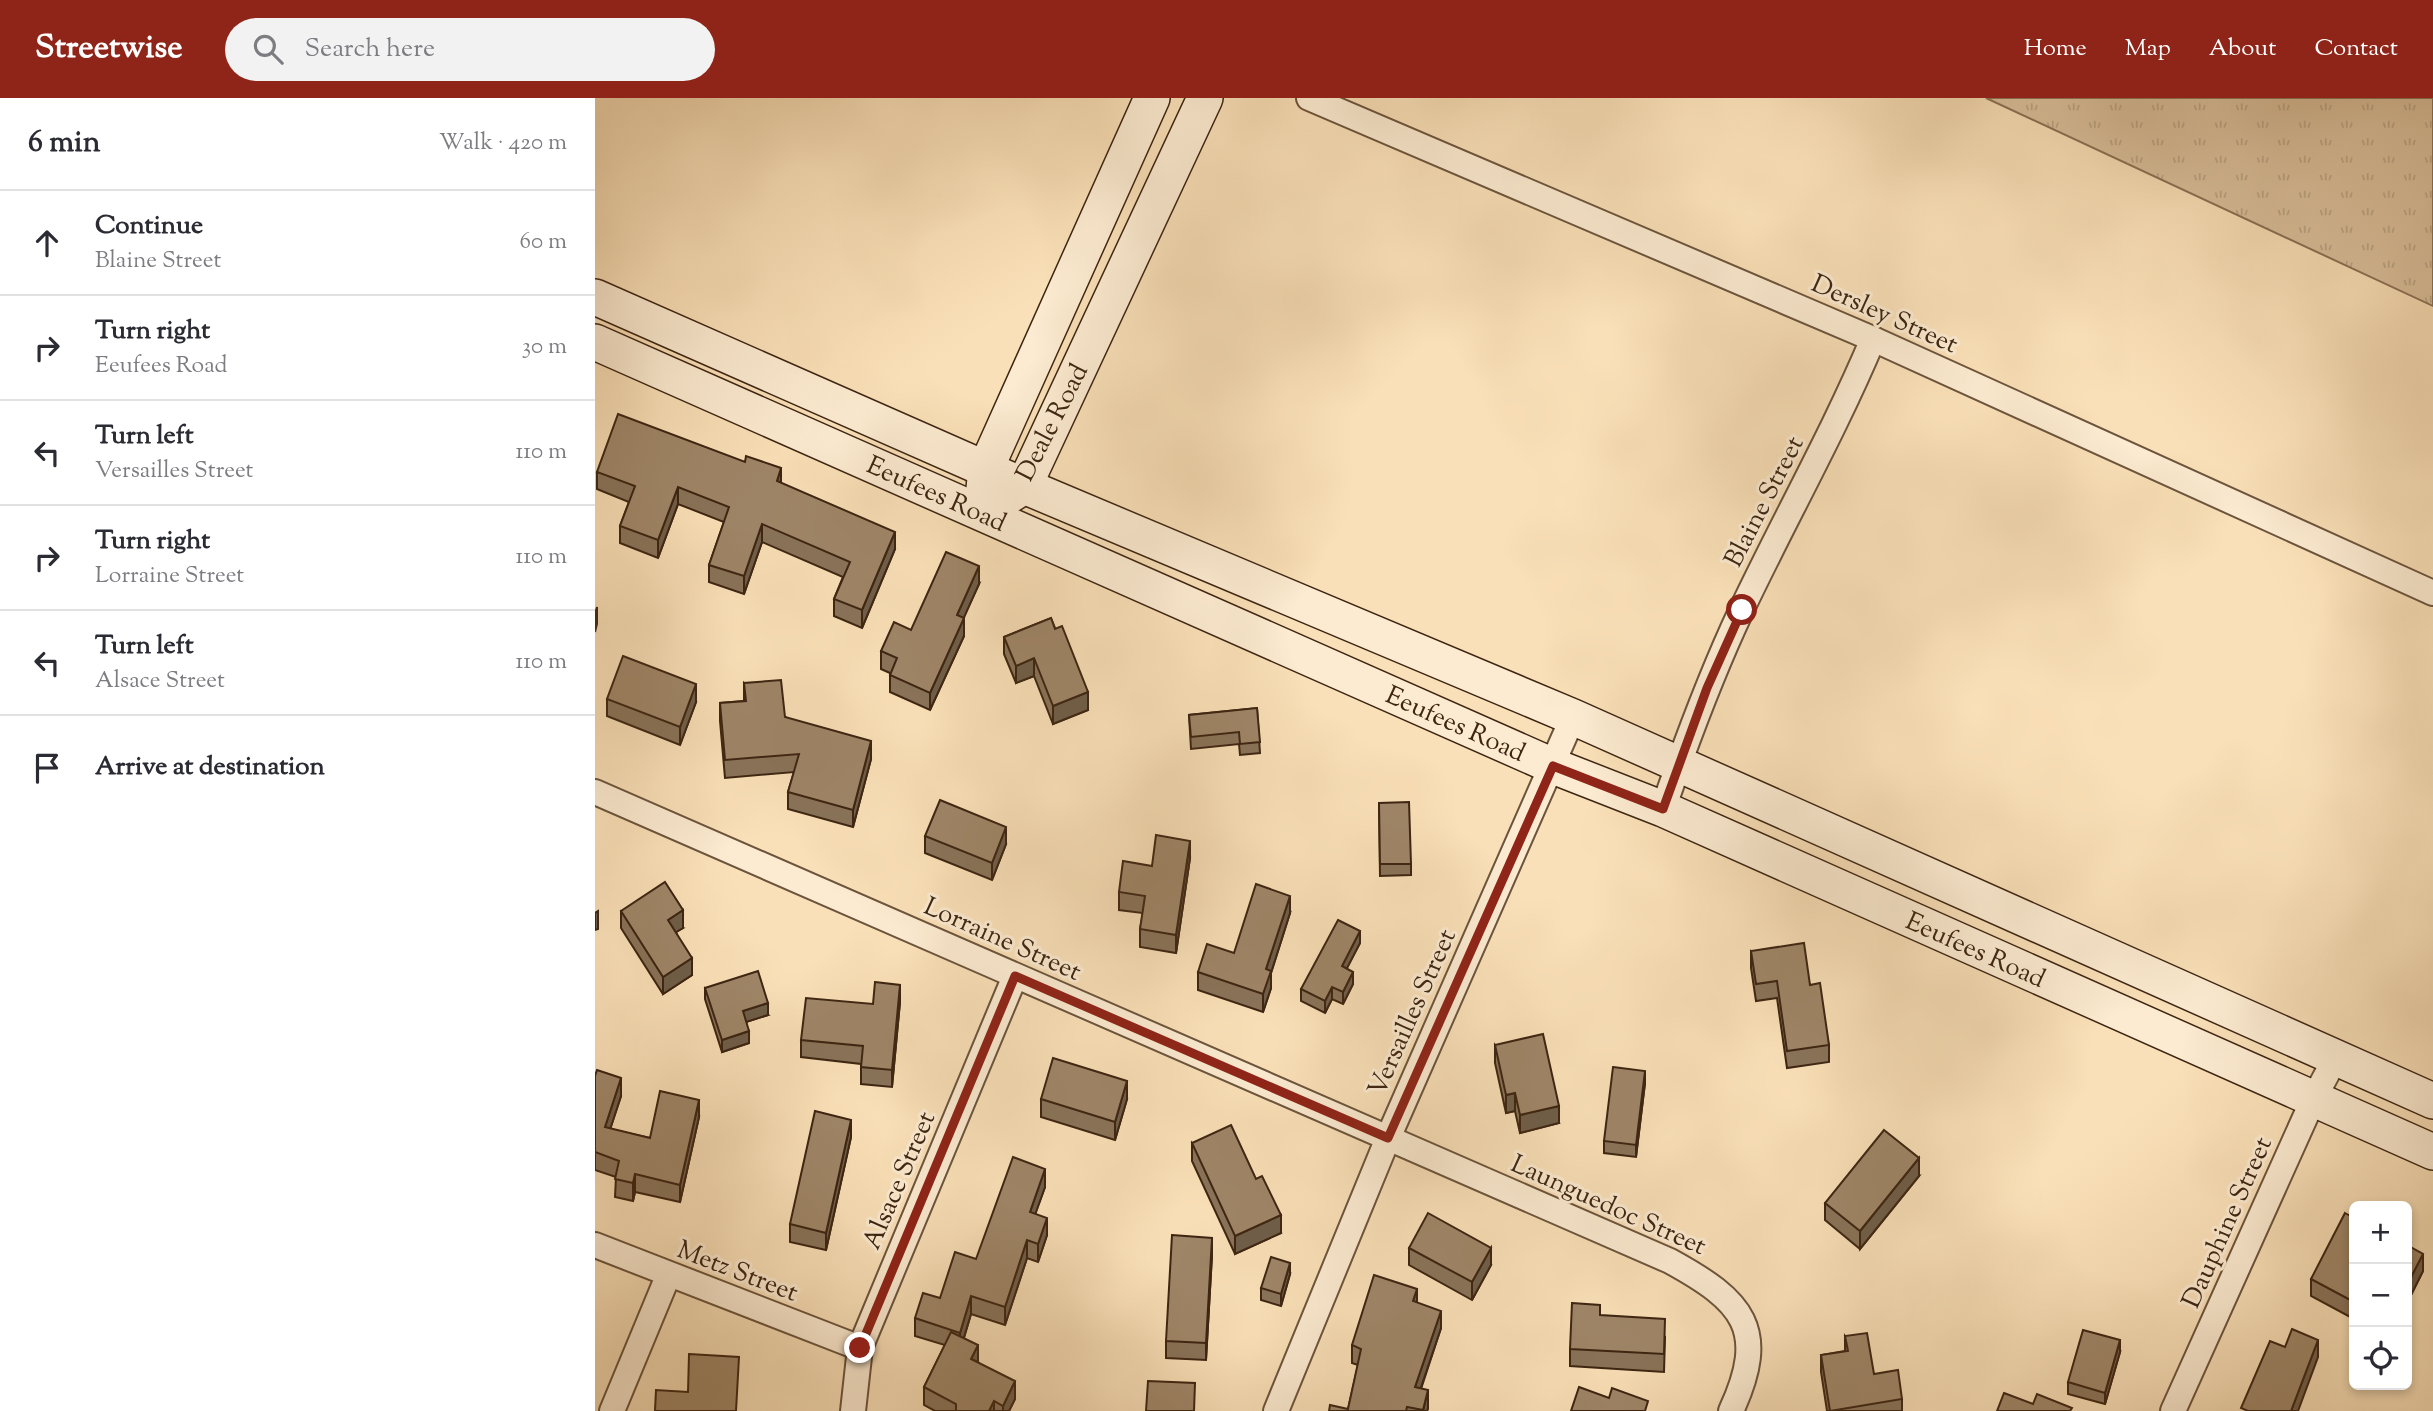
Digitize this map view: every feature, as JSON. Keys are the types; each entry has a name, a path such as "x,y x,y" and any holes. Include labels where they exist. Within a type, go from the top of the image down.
{"main road":[{"name":"Deale Road","path":"983,513 986,468 1152,98"},
{"name":"Deale Road","path":"983,513 1024,486 1205,98"},
{"name":"Eeufees Road","path":"595,298 1024,486 1573,717 2433,1101"},
{"name":"Eeufees Road","path":"595,342 1553,766 1663,809 2433,1153"}],"street":[{"name":"Dersley Street","path":"1309,98 1873,339 2433,593"},
{"name":"Blaine Street","path":"1663,809 1678,764 1742,610 1815,467 1873,339"},
{"name":"Versailles Street","path":"1276,1411 1388,1138 1573,717"},
{"name":"Lorraine Street","path":"595,792 1388,1138"},
{"name":"Alsace Street","path":"853,1411 860,1348 1015,976"},
{"name":"Dauphine Street","path":"2173,1411 2313,1100 2336,1059"},
{"name":"Launguedoc Street","path":"1388,1138 1670,1261 1710,1283 1733,1305 1749,1341 1748,1371 1731,1411"},
{"name":"Metz Street","path":"595,1245 860,1348"},
{"path":"612,1411 669,1276"}],"green space":[{"path":"1986,98 2433,98 2433,306"}],"building":[{"path":"618,414 745,462 746,456 781,468 777,481 895,532 862,610 834,599 850,562 762,524 744,576 709,565 729,507 678,487 658,540 620,526 635,486 597,472"},
{"path":"946,552 979,566 957,615 964,618 930,693 890,675 897,658 881,651 894,622 911,630"},
{"path":"1051,618 1055,629 1062,626 1088,692 1053,706 1034,658 1016,666 1004,637"},
{"path":"623,656 696,684 680,727 607,699"},
{"path":"781,680 785,717 871,741 853,810 788,792 799,754 725,760 720,703 746,701 744,683"},
{"path":"1257,708 1260,742 1240,744 1239,732 1191,737 1189,715"},
{"path":"940,800 1006,827 992,863 925,836"},
{"path":"1409,802 1411,864 1380,864 1379,803"},
{"path":"1156,835 1190,841 1176,935 1140,929 1145,896 1119,892 1123,861 1152,866"},
{"path":"665,882 683,910 668,920 692,958 663,977 621,911"},
{"path":"1256,884 1290,896 1266,969 1271,971 1263,994 1198,972 1207,944 1234,953"},
{"path":"1338,920 1360,931 1342,966 1353,972 1343,992 1332,987 1325,1001 1301,989"},
{"path":"1804,943 1810,985 1820,983 1829,1045 1787,1051 1777,981 1756,984 1751,951"},
{"path":"758,971 768,1003 743,1011 749,1031 722,1040 705,988"},
{"path":"875,982 900,985 892,1070 861,1067 863,1046 801,1040 806,998 873,1004"},
{"path":"1543,1034 1559,1106 1520,1115 1515,1093 1506,1095 1495,1045"},
{"path":"1053,1058 1127,1081 1115,1122 1041,1099"},
{"path":"1613,1067 1645,1071 1636,1145 1604,1141"},
{"path":"597,1070 621,1078 605,1127 650,1138 660,1091 699,1100 680,1185 635,1174 633,1183 615,1179 619,1161 595,1152"},
{"path":"815,1111 851,1120 826,1233 790,1224"},
{"path":"1231,1125 1256,1179 1262,1176 1281,1215 1235,1236 1192,1143"},
{"path":"1884,1130 1919,1158 1860,1231 1825,1203"},
{"path":"1013,1157 1045,1169 1030,1212 1047,1218 1038,1244 1027,1240 1005,1307 971,1296 960,1333 915,1318 923,1293 940,1298 955,1252 976,1259"},
{"path":"1428,1213 1491,1248 1472,1282 1409,1248"},
{"path":"2345,1213 2349,1215 2349,1299 2311,1279"},
{"path":"1172,1235 1212,1238 1206,1343 1166,1341"},
{"path":"2412,1248 2423,1254 2412,1275"},
{"path":"1271,1257 1290,1263 1281,1294 1261,1288"},
{"path":"1374,1275 1417,1289 1413,1301 1441,1311 1415,1387 1428,1390 1423,1410 1407,1407 1406,1411 1329,1411 1330,1405 1348,1409 1361,1349 1352,1345"},
{"path":"1572,1303 1600,1305 1600,1315 1665,1319 1664,1354 1570,1349"},
{"path":"2292,1329 2318,1340 2291,1411 2248,1411 2241,1408 2270,1341 2285,1347"},
{"path":"2083,1330 2120,1340 2105,1393 2068,1382"},
{"path":"951,1332 978,1345 971,1359 1015,1381 1003,1406 994,1401 989,1411 956,1411 956,1404 924,1387"},
{"path":"1867,1333 1874,1374 1898,1370 1902,1399 1830,1411 1821,1355 1848,1351 1845,1336"},
{"path":"689,1354 739,1357 736,1411 655,1411 656,1390 688,1392"},
{"path":"1148,1381 1195,1383 1194,1411 1146,1411"},
{"path":"1579,1387 1609,1398 1612,1388 1648,1401 1645,1411 1571,1411"},
{"path":"2004,1393 2033,1404 2037,1394 2072,1408 2070,1411 1997,1411"}],"route":[{"path":"860,1348 1015,976 1388,1138 1553,766 1663,809 1707,688 1742,610"}]}
